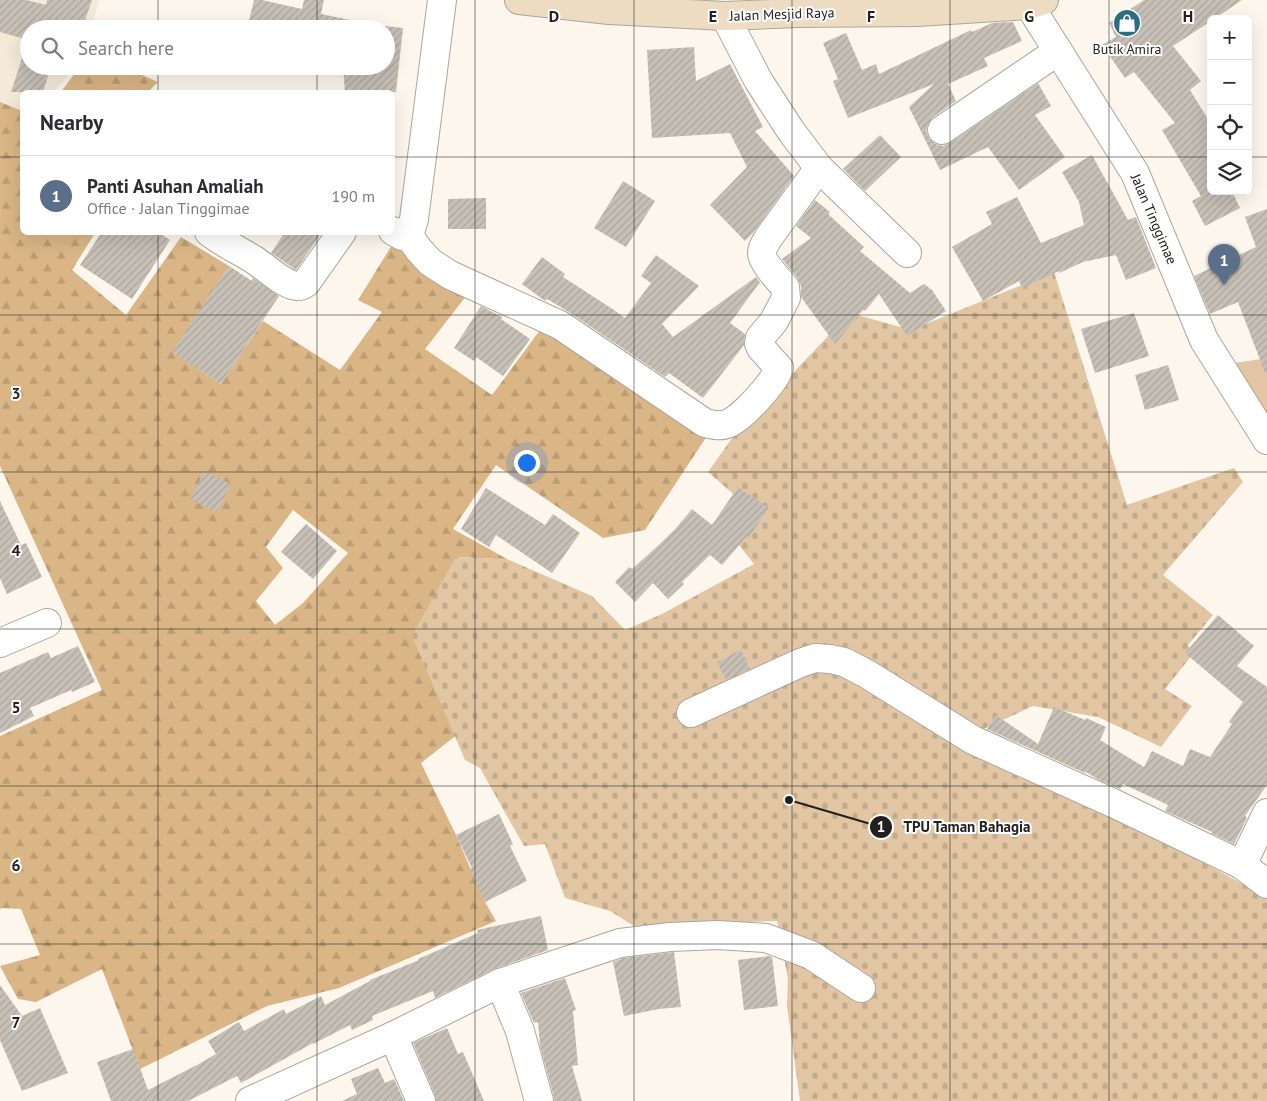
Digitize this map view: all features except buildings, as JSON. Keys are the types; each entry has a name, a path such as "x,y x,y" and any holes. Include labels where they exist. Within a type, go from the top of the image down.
{"street":[{"path":"442,0 414,219 401,234 430,262 450,275 560,325 705,422 716,425 727,424 740,417 753,404 779,370 759,344 760,338 774,321 786,298 786,293 785,287 764,259 762,252 769,238 820,168"},
{"name":"Jalan Mesjid Raya","path":"519,0 609,10 725,16 917,12 1032,2"},
{"name":"Jalan Tinggimae","path":"1032,2 1058,51 1135,174 1204,340 1267,440"},
{"path":"725,16 758,80 791,131 820,168 907,253"},
{"path":"942,130 1058,51"},
{"path":"213,235 252,258 288,283 301,286 306,282 340,235"},
{"path":"0,643 47,623"},
{"path":"691,713 800,663 815,658 844,662 973,740 1242,864 1267,884"},
{"path":"1242,864 1267,813"},
{"path":"250,1101 393,1036 500,983 620,943 670,937 718,935 766,938 811,956 862,988"},
{"path":"500,983 520,1031 538,1101"},
{"path":"393,1036 421,1101"}],"shaded area":[{"path":"0,0 99,0 93,20 20,20 20,75 68,75 55,90 20,90 20,110 0,102"}],"green space":[{"path":"73,75 142,75 158,82 150,90 62,90"},
{"path":"0,102 20,110 20,235 94,235 72,270 126,315 181,237 229,266 173,352 221,384 263,321 340,370 382,312 358,300 392,245 467,295 425,349 492,395 543,326 709,433 645,530 603,538 496,465 453,529 507,559 456,557 458,734 421,763 456,835 485,902 496,921 339,988 267,1006 140,1069 102,969 36,1002 18,999 0,966 40,955 21,909 0,909 0,736 102,690 0,466","holes":["293,510 348,553 303,603 275,625 256,601 283,568 266,547"]},
{"path":"1054,272 1127,505 1234,468 1243,482 1163,575 1213,615 1188,645 1193,654 1165,689 1192,706 1161,747 1098,717 1033,706 975,733 1148,833 1267,897 1267,1101 800,1101 787,1005 788,979 777,921 634,926 610,911 565,898 545,844 524,846 480,768 465,760 412,636 456,557 507,559 592,596 625,630 662,614 754,564 735,540 761,518 708,472 735,434 850,313 911,330"},
{"path":"1267,358 1267,417 1235,363"}],"place":[{"name":"Butik Amira","path":"1127,23"},
{"name":"Panti Asuhan Amaliah","path":"1224,285"},
{"name":"TPU Taman Bahagia","path":"789,800"}]}
